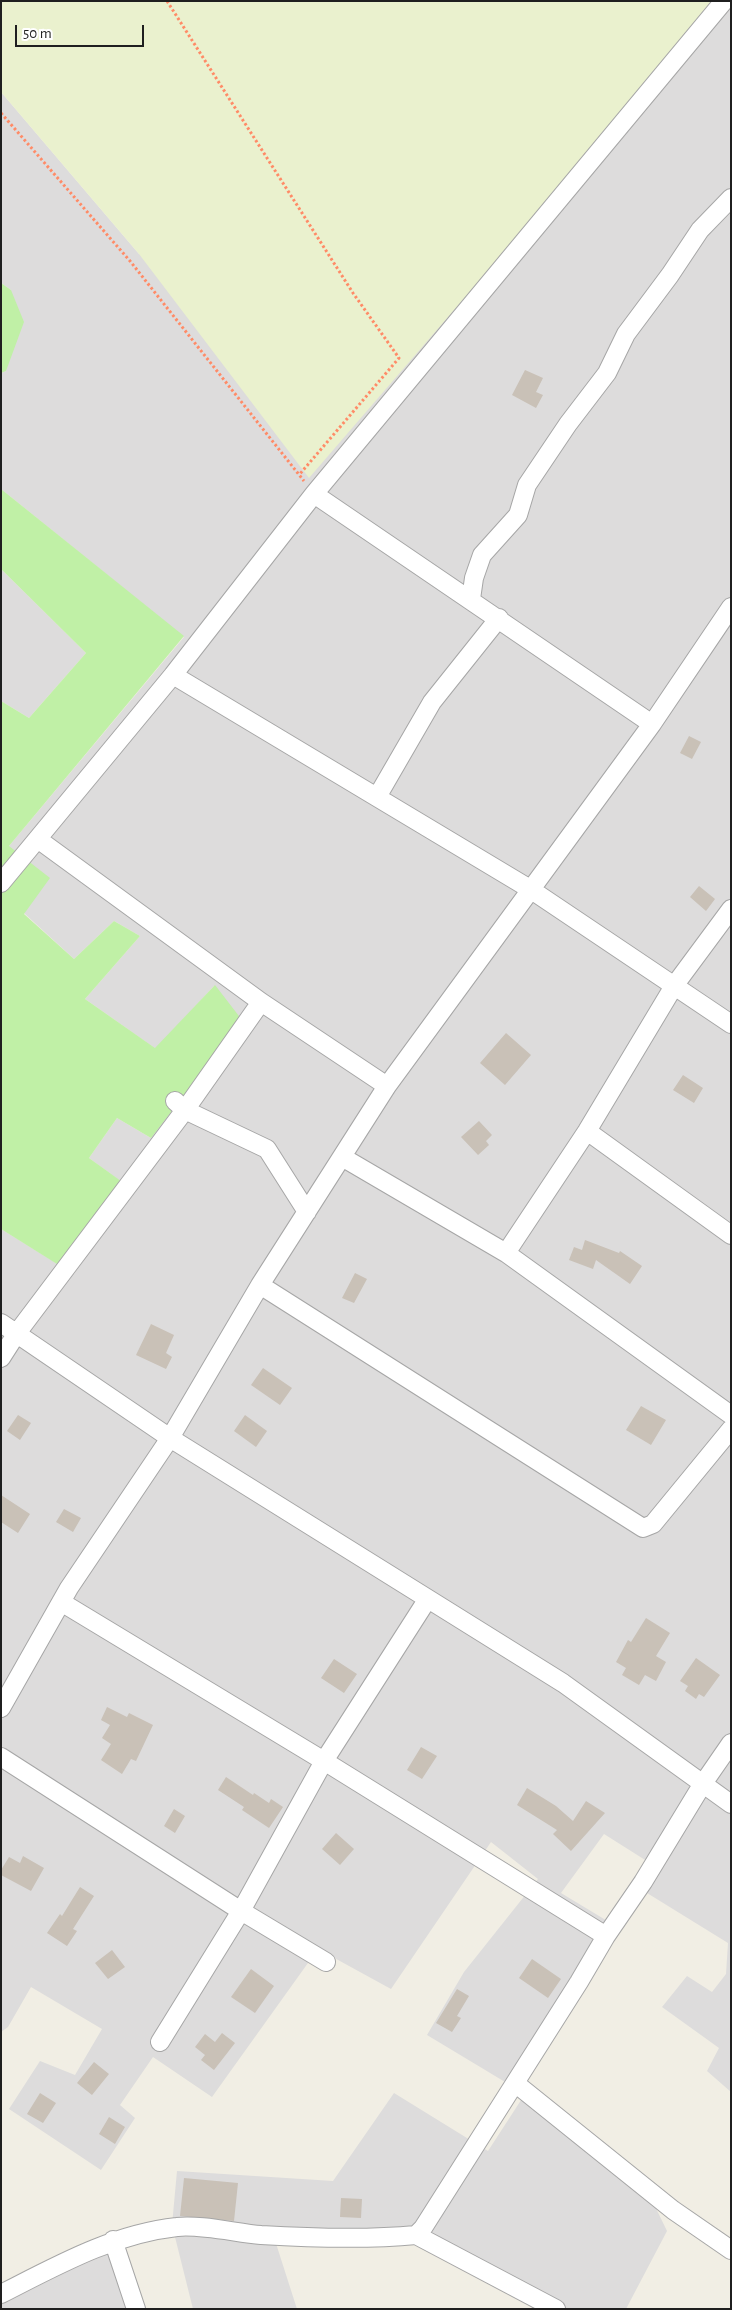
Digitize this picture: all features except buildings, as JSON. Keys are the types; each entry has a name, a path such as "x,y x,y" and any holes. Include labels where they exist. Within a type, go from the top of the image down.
{"street":[{"path":"1,883 39,840 173,675 314,494 724,1"},
{"path":"471,599 474,578 482,555 518,515 527,485 568,424 607,373 626,334 670,275 700,230 731,198"},
{"path":"314,494 499,618 652,724"},
{"path":"1,1708 61,1602 170,1438 260,1285 387,1086 652,724 731,607"},
{"path":"377,797 432,702 499,618"},
{"path":"173,675 530,889 731,1024"},
{"path":"39,840 261,1002 387,1086"},
{"path":"506,1253 587,1131 674,986 731,909"},
{"path":"1,1358 180,1105 261,1002"},
{"path":"180,1105 267,1149 307,1212"},
{"path":"587,1131 731,1235"},
{"path":"342,1157 506,1253 731,1415"},
{"path":"260,1285 643,1528 653,1524 731,1429"},
{"path":"1,1324 170,1438 427,1600 563,1683 731,1804"},
{"path":"160,2042 241,1911 324,1761 427,1600"},
{"path":"61,1602 324,1761 606,1936"},
{"path":"416,2235 423,2228 579,1982 606,1936 643,1882 702,1784 731,1743"},
{"path":"1,1757 241,1911 326,1962"},
{"path":"515,2083 673,2210 731,2250"},
{"path":"1,2294 113,2240 179,2226 261,2235 386,2238 416,2235 556,2309"},
{"path":"113,2240 136,2309"}],"path":[{"path":"167,1 353,293 399,358 299,475"},
{"path":"1,113 130,261 314,494"}],"shaded area":[{"path":"731,1 731,2092 707,2071 719,2048 662,2007 687,1976 712,1992 726,1974 728,1943 647,1893 661,1870 604,1834 561,1893 609,1922 516,2070 647,2190 667,2231 626,2309 562,2309 400,2236 272,2231 297,2309 193,2309 172,2225 177,2171 333,2181 394,2093 488,2151 525,2094 427,2035 464,1972 538,1879 491,1842 391,1989 318,1949 212,2097 153,2057 120,2105 135,2118 101,2170 9,2109 40,2061 75,2075 102,2029 31,1987 8,2027 1,2032 1,1229 74,1274 131,1189 89,1158 117,1118 151,1138 214,986 156,1049 85,999 140,936 114,921 74,959 24,913 9,846 184,637 1,489 1,373 6,371 11,290 1,283 1,92 139,254 619,119"},
{"path":"1,569 86,653 29,718 1,701"},
{"path":"110,2236 130,2309 1,2309 1,2282 4,2288"}],"green space":[{"path":"1,1 716,1 619,119 309,478 139,254 1,92"},
{"path":"1,283 11,290 24,322 6,371 1,373"},
{"path":"1,489 184,636 9,846 50,878 24,914 74,959 114,921 140,936 85,999 155,1048 215,985 242,1020 151,1138 117,1118 89,1158 132,1189 73,1274 1,1229 1,701 29,718 86,653 1,569"}]}
